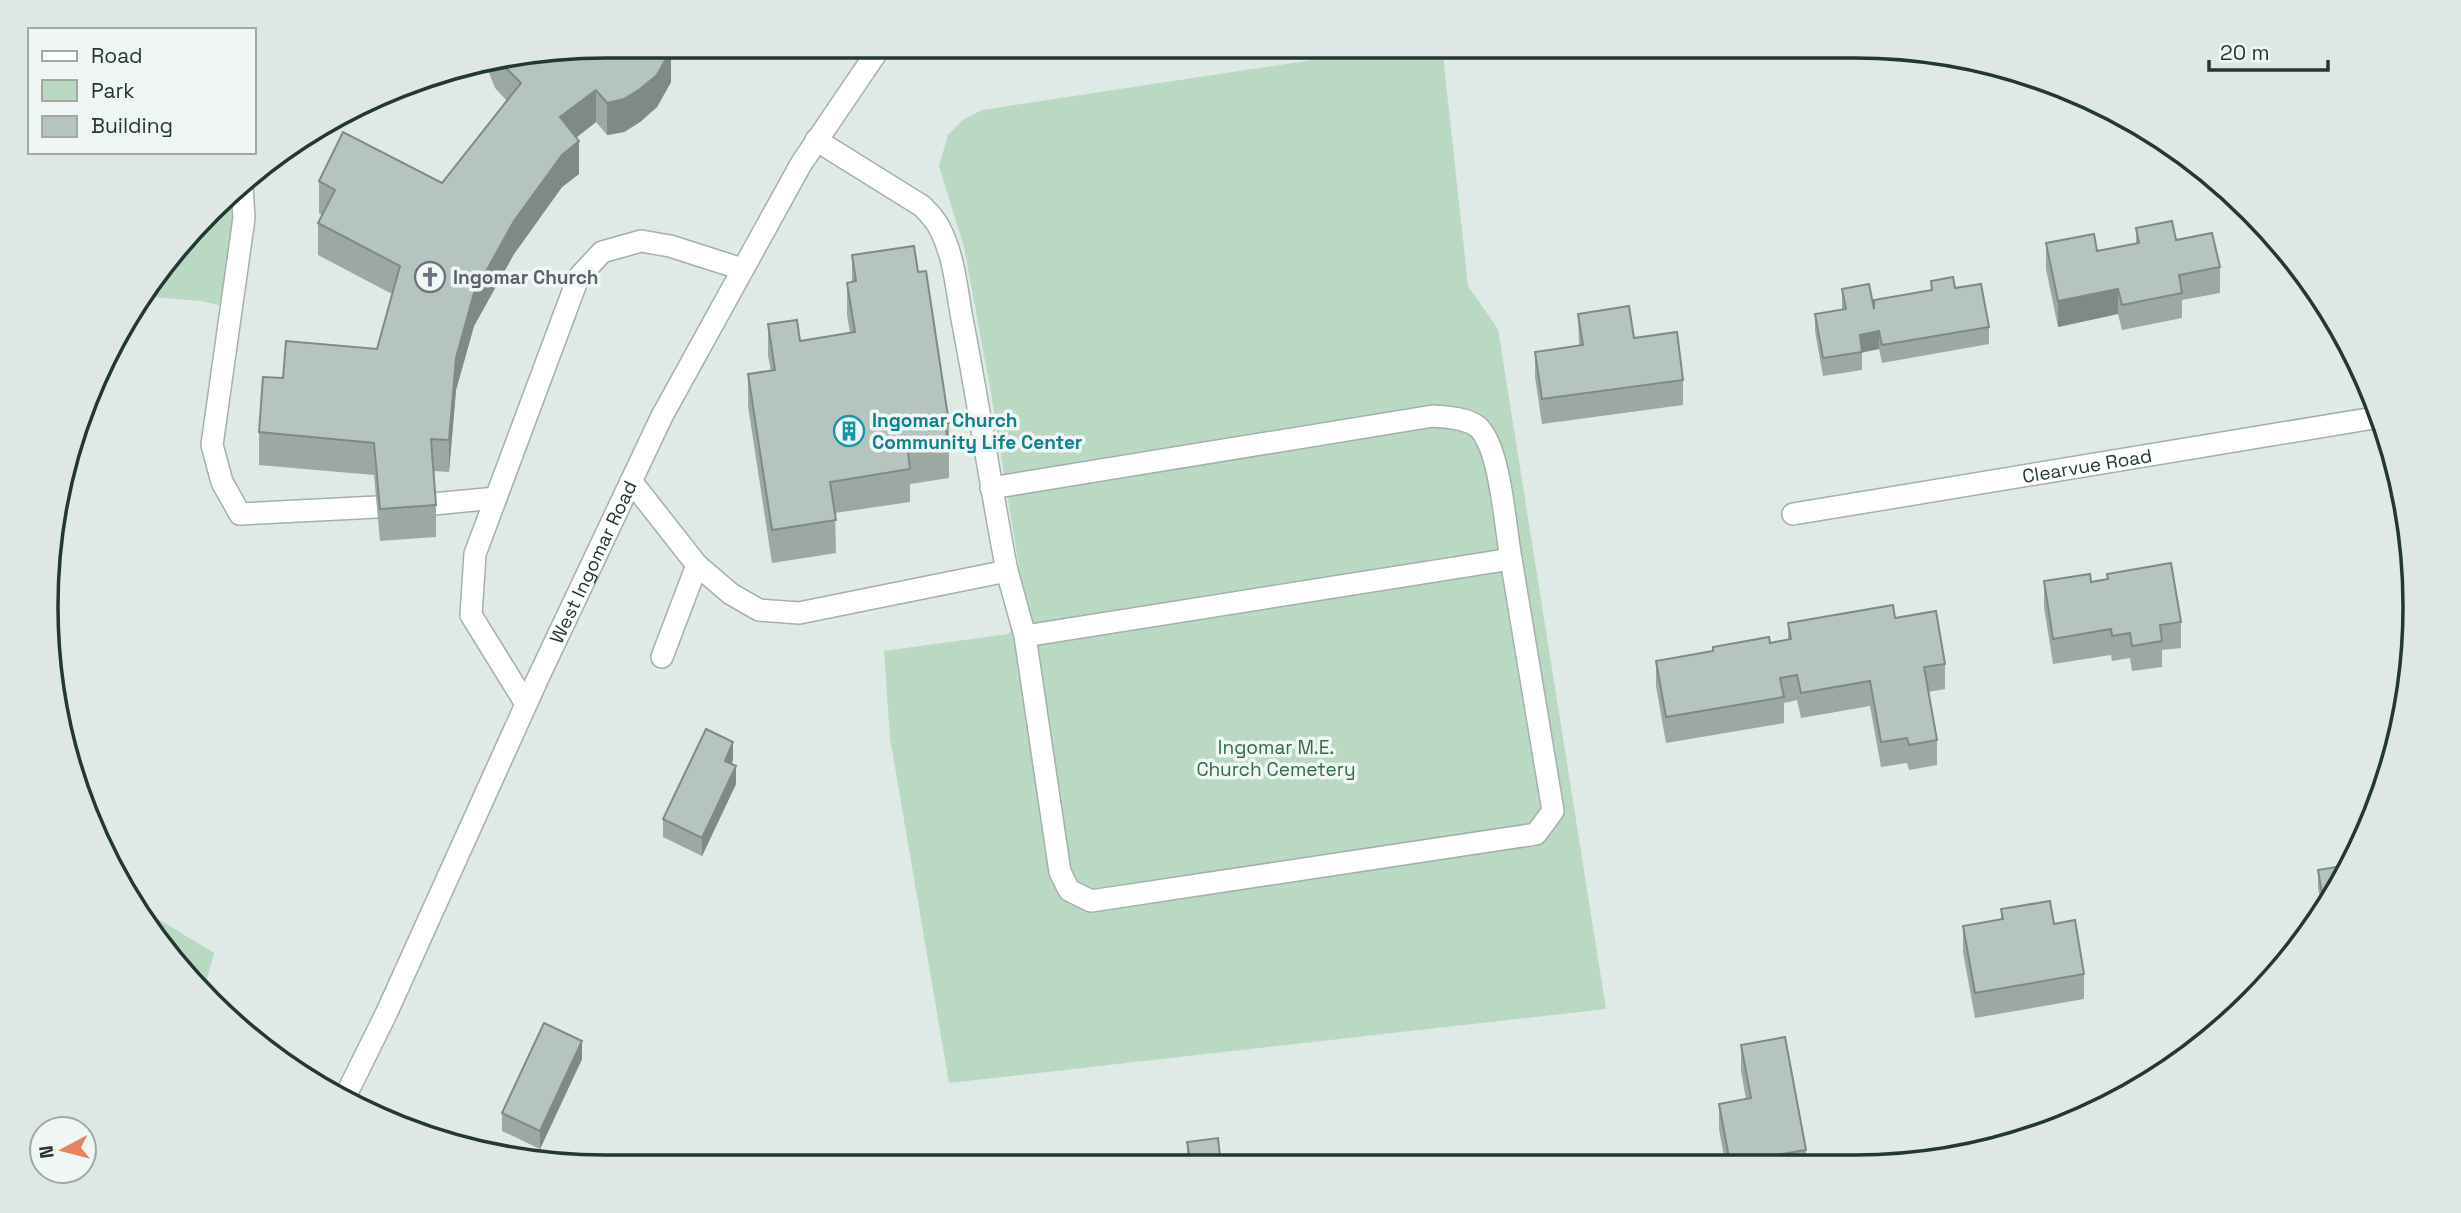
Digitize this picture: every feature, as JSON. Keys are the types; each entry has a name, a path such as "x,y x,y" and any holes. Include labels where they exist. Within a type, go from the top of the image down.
{"street":[{"name":"West Ingomar Road","path":"348,1091 662,415 816,140 873,58"},
{"path":"816,140 922,206 942,231 949,251 990,488 1007,571 1025,636 1060,872 1069,890 1091,901 1536,834 1553,811 1493,449 1478,427 1457,418 1433,415 990,488"},
{"path":"243,196 244,218 212,445 222,482 240,514 377,507"},
{"path":"526,704 471,615 475,554 578,278 602,252 641,242 670,246 742,269"},
{"name":"Clearvue Road","path":"1793,514 2369,418"},
{"path":"631,481 697,565 731,594 759,610 799,613 1007,571"},
{"path":"433,504 496,498"},
{"path":"1025,636 1511,559"},
{"path":"662,657 697,565"}],"green space":[{"name":"Ingomar M.E. Church Cemetery","path":"1326,58 1443,58 1468,286 1498,329 1606,1009 949,1083 890,738 884,651 1008,634 1027,616 964,247 939,166 948,135 963,120 982,110"},
{"path":"241,198 232,308 201,301 153,297 194,245"},
{"path":"154,917 214,953 206,982"}],"building":[{"name":"Ingomar Church","path":"667,58 657,75 624,99 607,103 596,90 560,117 579,141 562,155 514,221 474,293 456,358 449,440 431,439 436,505 380,509 374,443 259,432 263,377 283,378 286,341 377,349 400,266 318,223 335,190 319,181 343,132 442,183 521,83 505,67 571,59"},
{"path":"2172,221 2176,240 2212,233 2220,267 2179,275 2182,293 2122,305 2118,289 2058,301 2046,243 2094,234 2097,251 2139,243 2136,228"},
{"name":"Ingomar Church Community Life Center","path":"914,246 918,272 926,271 949,423 945,423 949,446 908,452 910,469 830,482 836,520 772,530 748,374 775,370 768,324 797,320 800,341 855,332 847,283 856,281 852,255"},
{"path":"1953,277 1955,288 1981,284 1989,327 1882,345 1879,331 1860,335 1862,352 1823,358 1815,314 1846,309 1842,289 1869,284 1874,309 1874,300 1932,290 1931,281"},
{"path":"1629,306 1634,338 1677,332 1683,380 1542,399 1535,352 1583,345 1578,314"},
{"path":"2171,563 2181,622 2160,625 2162,641 2132,646 2130,633 2112,636 2111,629 2053,639 2044,581 2090,574 2091,582 2108,579 2107,574"},
{"path":"1893,605 1895,618 1936,611 1945,664 1924,667 1937,740 1909,745 1907,738 1881,742 1870,681 1801,693 1797,675 1780,678 1784,697 1666,717 1656,661 1769,637 1770,643 1791,639 1788,623"},
{"path":"706,729 733,742 725,761 736,766 702,838 663,819"},
{"path":"2338,867 2322,894 2318,870"},
{"path":"2050,901 2054,924 2075,920 2084,974 1975,993 1963,926 2003,919 2001,909"},
{"path":"544,1023 582,1041 540,1131 502,1113"},
{"path":"1785,1037 1806,1150 1777,1155 1729,1155 1719,1104 1751,1098 1741,1045"},
{"path":"1218,1138 1220,1155 1189,1155 1187,1142"}],"place":[{"name":"Ingomar Church","path":"430,277"},
{"name":"Ingomar Church Community Life Center","path":"849,431"}]}
